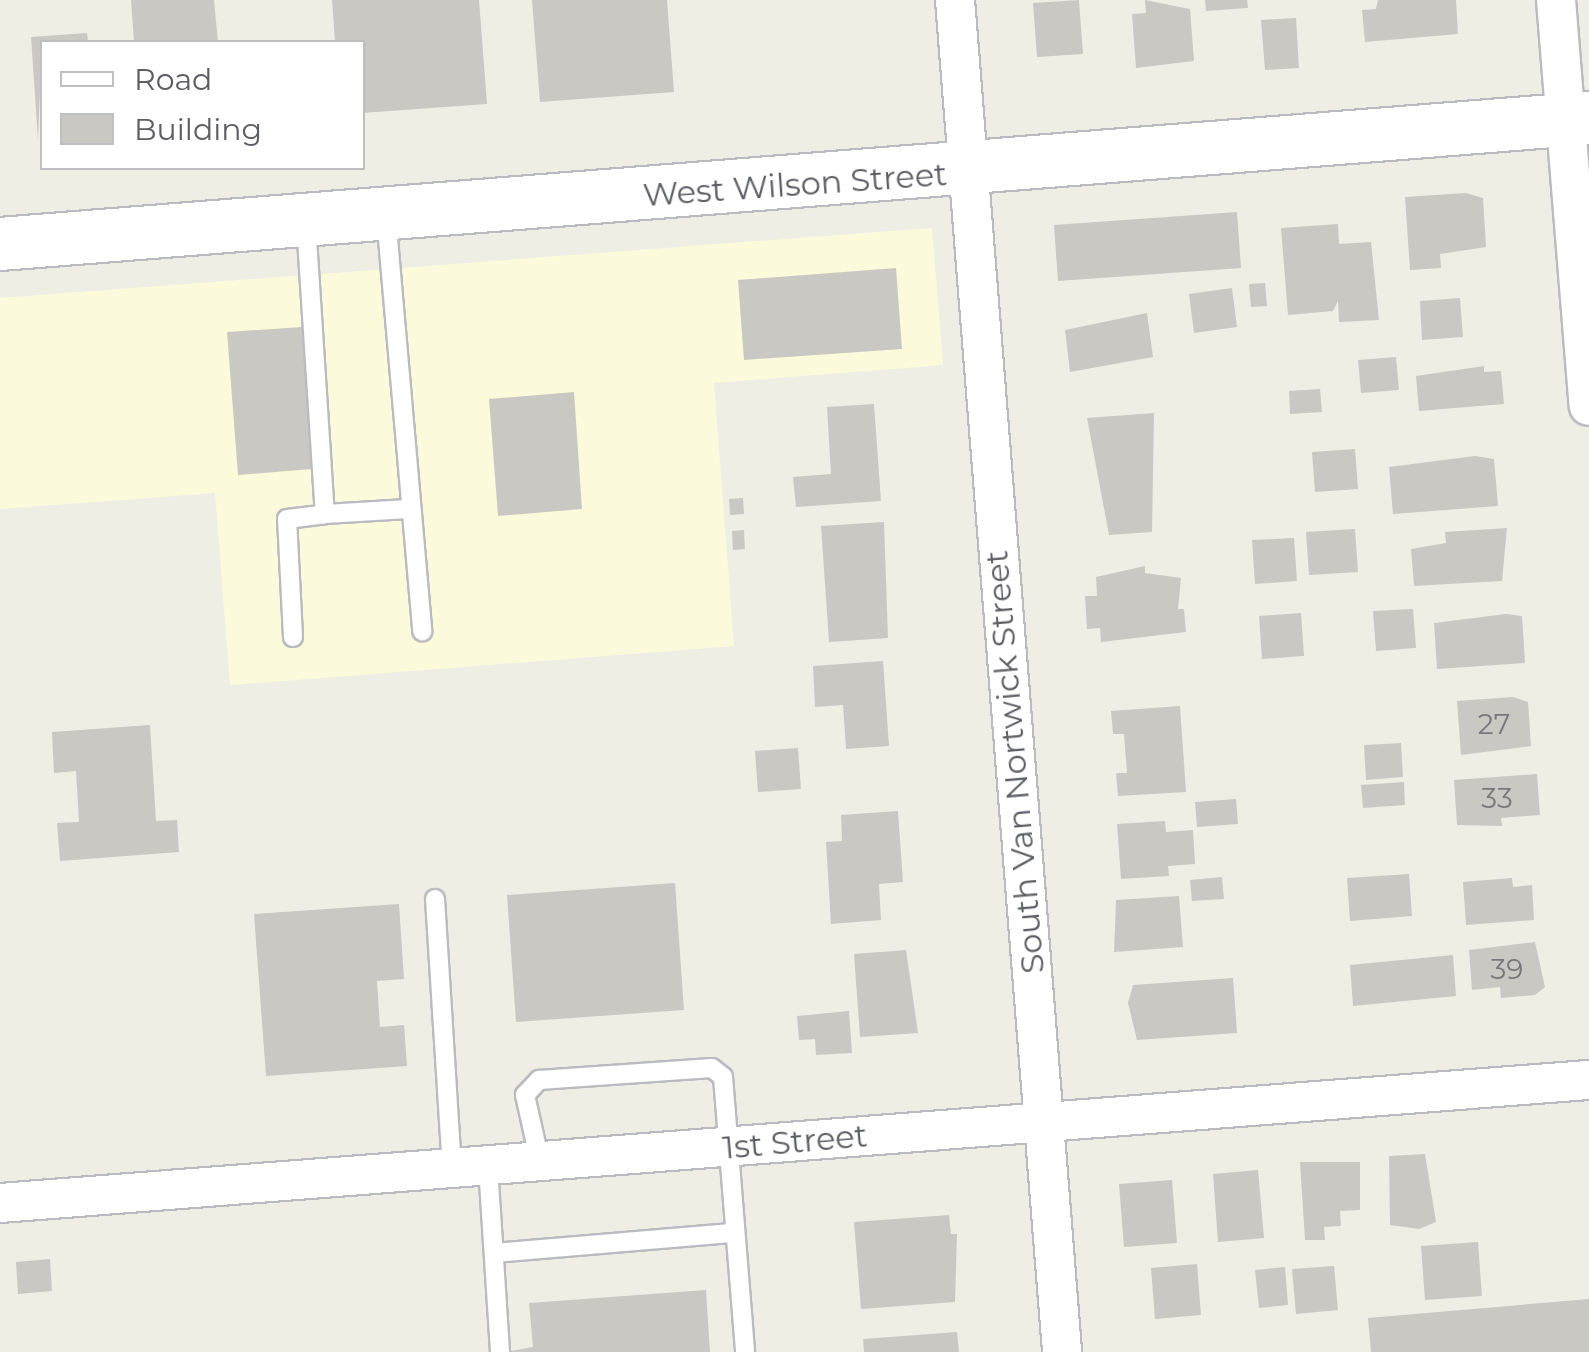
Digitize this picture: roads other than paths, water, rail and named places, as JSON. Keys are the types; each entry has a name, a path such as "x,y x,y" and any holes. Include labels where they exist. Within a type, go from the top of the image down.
{"main road":[{"name":"West Wilson Street","path":"0,244 968,172 1577,119"}],"street":[{"name":"South Van Nortwick Street","path":"955,0 1062,1352"},
{"path":"1556,0 1577,119 1589,406"},
{"name":"1st Street","path":"0,1203 1589,1080"}],"lane":[{"path":"386,215 408,509 422,630"},
{"path":"306,222 325,514"},
{"path":"294,636 288,519 408,509"},
{"path":"435,899 470,1168 494,1253 500,1352"},
{"path":"540,1162 525,1095 540,1080 712,1068 723,1077 744,1352"},
{"path":"494,1253 734,1233"}]}
